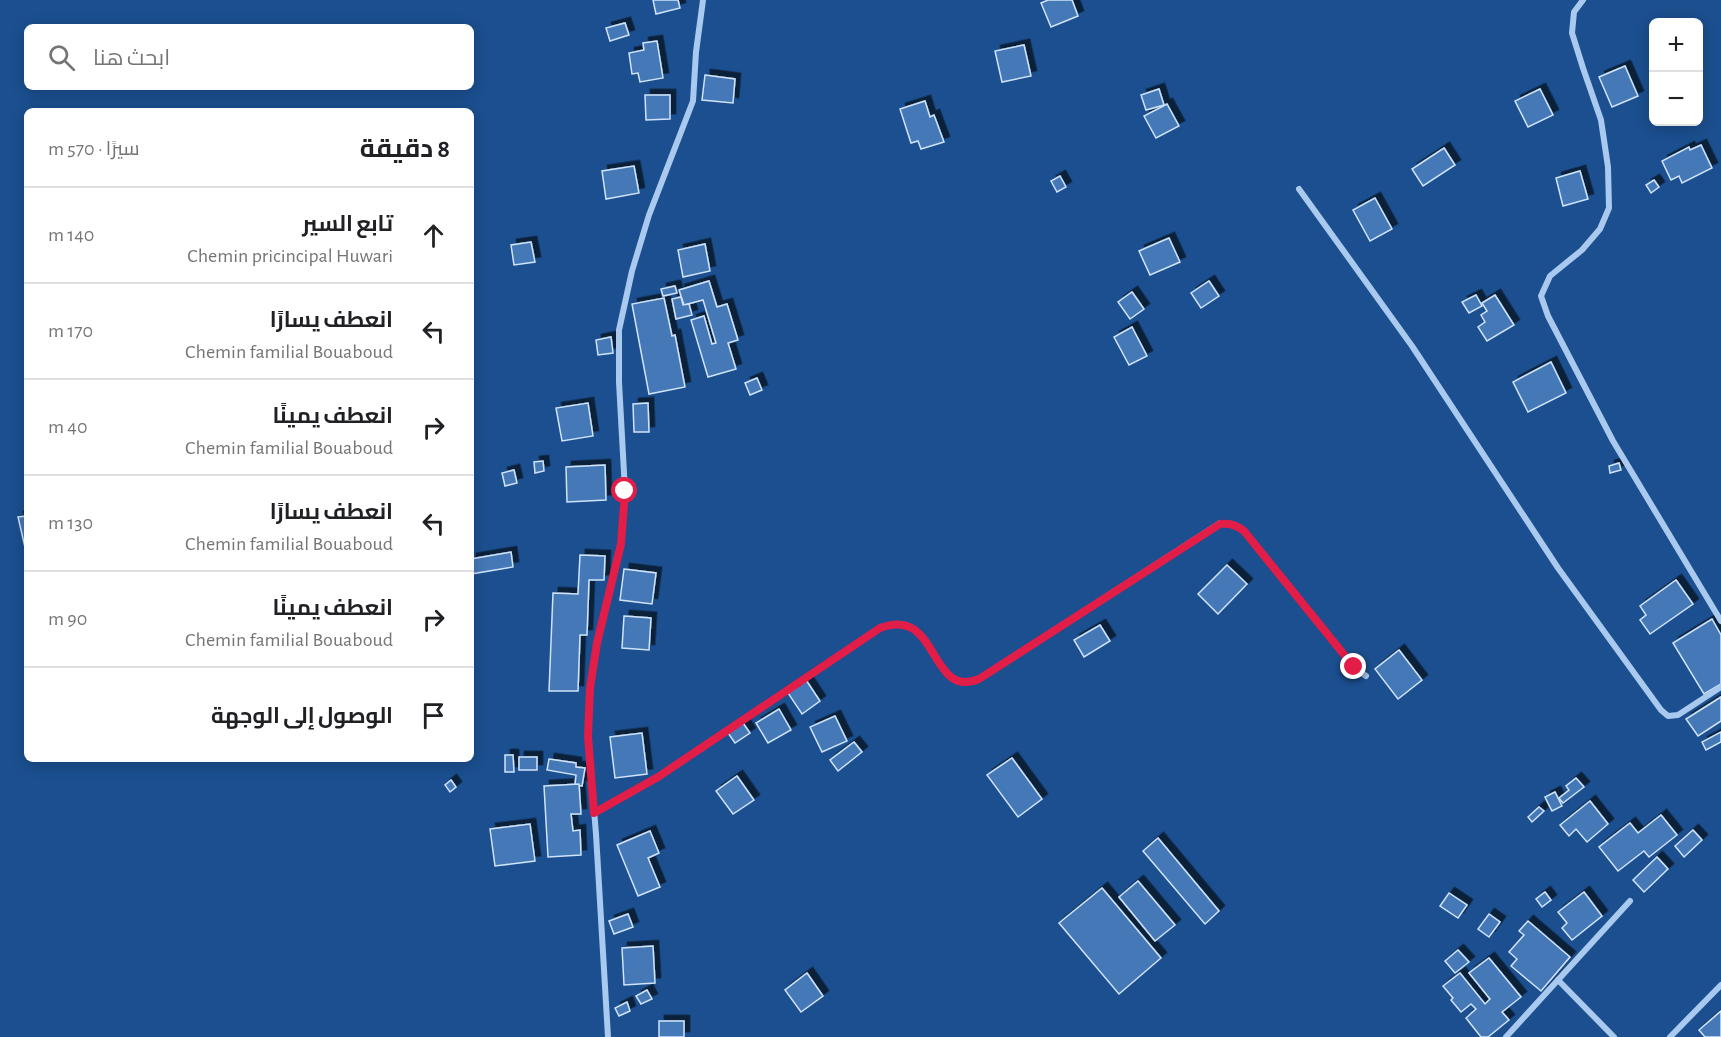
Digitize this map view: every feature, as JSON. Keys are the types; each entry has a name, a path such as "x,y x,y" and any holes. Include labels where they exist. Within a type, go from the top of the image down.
{"street":[{"path":"608,1037 588,736 590,688 597,643 621,544 625,491 619,382 619,330 632,271 649,215 693,101 696,52 703,0"},
{"path":"1583,0 1574,12 1572,33 1601,120 1608,167 1609,208 1600,229 1582,250 1550,276 1541,296 1548,316 1613,441 1721,621"},
{"path":"1299,189 1412,346 1558,568 1660,711 1668,716 1678,715 1721,687"},
{"path":"594,813 658,777 880,628 901,623 911,627 920,633 951,678 960,682 970,682 979,679 1220,524 1237,525 1244,531 1354,667 1366,676"},
{"path":"1506,1037 1630,901"},
{"path":"1558,980 1614,1037"},
{"path":"1670,1037 1721,985"}],"building":[{"path":"653,0 678,0 680,8 656,14"},
{"path":"1048,0 1072,0 1078,16 1051,27 1041,3"},
{"path":"625,23 629,35 610,41 606,28"},
{"path":"657,41 663,78 640,82 638,73 632,74 629,53 644,50 643,43"},
{"path":"1024,45 1031,76 1002,82 995,51"},
{"path":"1625,66 1638,96 1612,107 1599,77"},
{"path":"705,75 735,79 733,103 702,100"},
{"path":"1159,89 1164,105 1146,110 1141,95"},
{"path":"1540,89 1553,115 1528,127 1515,101"},
{"path":"645,95 670,95 670,119 646,120"},
{"path":"925,101 930,117 934,115 944,142 921,149 918,141 911,143 900,109"},
{"path":"1167,104 1179,126 1156,138 1144,116"},
{"path":"1701,145 1712,168 1682,183 1679,176 1671,180 1662,161 1689,147 1690,150"},
{"path":"1444,148 1455,165 1423,186 1412,169"},
{"path":"634,166 639,193 606,199 602,171"},
{"path":"1580,171 1588,199 1563,206 1556,178"},
{"path":"1060,176 1066,187 1057,192 1051,181"},
{"path":"1654,180 1659,187 1651,193 1646,185"},
{"path":"1375,198 1392,229 1370,241 1353,210"},
{"path":"1169,238 1180,262 1150,275 1139,251"},
{"path":"531,242 535,262 514,265 511,245"},
{"path":"705,244 710,271 683,277 678,250"},
{"path":"709,281 717,307 727,304 738,340 728,343 736,369 708,377 691,320 704,316 712,344 716,343 703,300 684,305 679,290"},
{"path":"1209,281 1219,296 1201,308 1191,293"},
{"path":"675,286 677,293 663,296 661,289"},
{"path":"1132,292 1144,309 1130,319 1118,302"},
{"path":"1476,295 1482,306 1469,313 1462,302"},
{"path":"1495,295 1514,325 1487,341 1478,327 1485,322 1481,315 1487,311 1482,303"},
{"path":"681,297 683,305 689,304 692,315 676,319 672,299"},
{"path":"664,298 672,336 675,335 685,387 649,394 632,304"},
{"path":"1132,327 1147,356 1129,365 1114,337"},
{"path":"611,337 613,353 598,355 596,340"},
{"path":"1551,362 1566,393 1528,412 1513,382"},
{"path":"757,378 762,390 750,395 745,383"},
{"path":"588,403 593,436 562,441 556,408"},
{"path":"648,403 649,432 634,432 633,404"},
{"path":"543,461 544,471 535,473 534,462"},
{"path":"1619,463 1621,470 1610,473 1609,466"},
{"path":"605,465 606,500 567,502 566,467"},
{"path":"514,470 517,483 505,486 502,473"},
{"path":"24,516 24,543 18,517"},
{"path":"511,552 513,567 474,574 474,558"},
{"path":"580,555 605,556 604,580 589,580 587,635 580,635 578,691 549,691 553,593 578,594"},
{"path":"1227,565 1247,584 1218,614 1198,594"},
{"path":"624,569 656,573 652,604 620,600"},
{"path":"1676,580 1693,604 1650,634 1640,620 1646,615 1640,606"},
{"path":"624,616 651,618 649,650 622,648"},
{"path":"1712,619 1721,635 1721,684 1704,694 1673,643"},
{"path":"1100,625 1110,641 1084,657 1074,640"},
{"path":"1399,650 1422,680 1398,699 1375,669"},
{"path":"806,680 820,701 802,714 788,693"},
{"path":"1721,697 1721,721 1698,736 1686,719"},
{"path":"779,709 791,730 768,743 756,723"},
{"path":"835,716 847,741 822,752 810,727"},
{"path":"743,723 750,733 735,743 728,733"},
{"path":"1721,732 1721,742 1706,750 1702,742"},
{"path":"642,733 647,774 615,778 610,737"},
{"path":"854,742 862,752 838,771 830,760"},
{"path":"505,755 513,755 514,772 505,772"},
{"path":"519,757 537,757 537,770 519,770"},
{"path":"1012,758 1042,799 1018,817 987,775"},
{"path":"549,759 576,763 576,767 585,768 582,786 575,785 576,775 547,770"},
{"path":"737,776 754,800 733,814 716,791"},
{"path":"1576,778 1584,787 1563,803 1559,798 1569,790 1566,786"},
{"path":"451,780 456,787 450,792 445,785"},
{"path":"579,784 581,814 571,814 573,831 580,830 581,855 548,857 544,786"},
{"path":"1555,792 1562,806 1552,811 1545,797"},
{"path":"1590,801 1608,824 1587,842 1576,829 1569,836 1560,825"},
{"path":"1539,807 1544,811 1532,822 1528,817"},
{"path":"1661,815 1677,835 1649,857 1644,851 1618,871 1599,847 1630,823 1638,833"},
{"path":"530,824 535,861 495,866 490,829"},
{"path":"1693,830 1702,840 1684,857 1675,846"},
{"path":"650,831 659,853 648,858 660,887 638,896 617,845"},
{"path":"1158,838 1219,911 1205,924 1143,851"},
{"path":"1657,857 1668,869 1644,892 1633,880"},
{"path":"1138,881 1175,925 1155,941 1119,897"},
{"path":"1102,888 1161,958 1119,994 1059,923"},
{"path":"1545,892 1551,900 1542,907 1536,899"},
{"path":"1584,892 1602,916 1572,940 1562,928 1567,923 1558,912"},
{"path":"1449,893 1467,905 1458,918 1440,906"},
{"path":"628,914 633,927 614,934 609,921"},
{"path":"1489,914 1500,922 1489,937 1478,929"},
{"path":"1528,921 1570,957 1541,991 1511,966 1517,959 1509,952 1524,935 1519,931"},
{"path":"653,946 655,983 624,985 622,948"},
{"path":"1458,950 1469,962 1455,973 1445,961"},
{"path":"1489,958 1521,997 1502,1012 1509,1020 1488,1037 1481,1037 1466,1018 1476,1009 1471,1004 1461,1012 1443,986 1460,973 1485,1004 1490,999 1469,973"},
{"path":"807,973 823,996 801,1012 785,990"},
{"path":"647,990 652,999 641,1004 636,996"},
{"path":"627,1002 630,1011 619,1016 615,1008"},
{"path":"1721,1011 1721,1037 1705,1037 1699,1030"},
{"path":"659,1021 684,1021 684,1037 659,1037"}],"route":[{"path":"625,491 621,544 597,643 590,688 588,736 594,813 638,790 880,628 901,623 911,627 920,633 951,678 960,682 970,682 979,679 1220,524 1237,525 1244,531 1354,667"}]}
